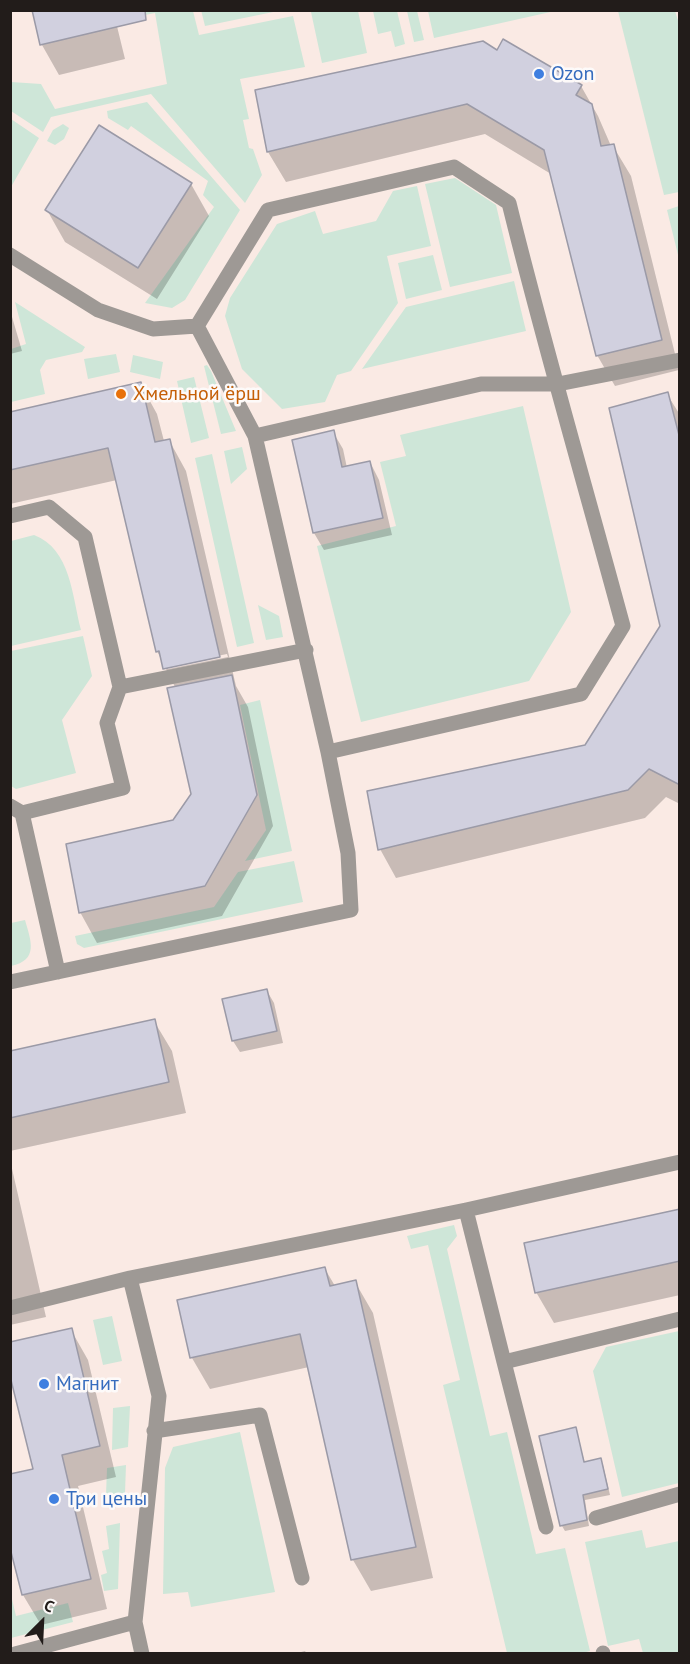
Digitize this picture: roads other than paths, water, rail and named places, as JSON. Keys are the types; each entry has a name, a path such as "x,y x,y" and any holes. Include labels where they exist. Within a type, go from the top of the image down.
{"lane":[{"path":"197,326 268,210 454,167 509,202 542,337 558,384 623,626 582,694 328,752"},
{"path":"10,255 98,310 153,329 197,326"},
{"path":"10,982 351,909 348,853 328,752 255,436 197,326"},
{"path":"255,436 481,384 558,384 680,360"},
{"path":"10,516 49,507 85,537 120,687 107,723 123,788 16,809 58,972"},
{"path":"120,687 306,650"},
{"path":"10,1308 130,1278 466,1210 680,1162"},
{"path":"466,1210 546,1527"},
{"path":"130,1278 159,1396 135,1622 142,1653"},
{"path":"504,1362 680,1319"},
{"path":"154,1431 260,1415 302,1578"},
{"path":"596,1518 680,1494"},
{"path":"15,1653 135,1622"}],"place":[{"name":"Ozon","path":"539,74"},
{"name":"Хмельной ёрш","path":"121,394"},
{"name":"Магнит","path":"44,1384"},
{"name":"Три цены","path":"54,1499"}]}
